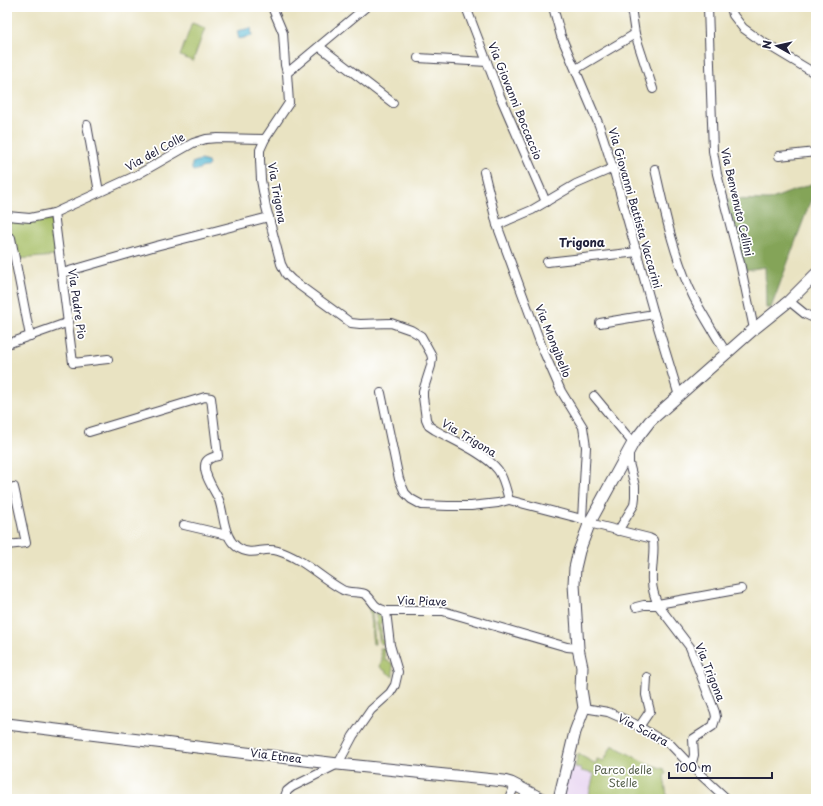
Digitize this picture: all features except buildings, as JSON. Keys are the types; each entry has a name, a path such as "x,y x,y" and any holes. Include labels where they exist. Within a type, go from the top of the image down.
{"street":[{"path":"265,139 289,103 283,33 272,7"},
{"path":"287,74 366,7"},
{"name":"Via Giovanni Boccaccio","path":"466,7 500,96 546,202"},
{"name":"Via Giovanni Battista Vaccarini","path":"553,7 561,36 599,125 614,168 654,314 679,396"},
{"path":"631,7 635,34 653,89"},
{"name":"Via Benvenuto Cellini","path":"708,7 713,151 717,174 740,263 754,329"},
{"path":"731,7 733,14 743,28 761,41 816,74"},
{"path":"576,69 635,34"},
{"path":"320,47 393,103"},
{"path":"418,58 487,62"},
{"path":"87,125 99,192"},
{"name":"Via del Colle","path":"7,216 30,218 54,213 135,176 193,143 206,139 265,139"},
{"name":"Via Trigona","path":"265,139 260,150 261,180 281,264 286,274 351,323 391,323 412,330 421,336 432,358 423,391 426,419 429,426 491,462 499,471 509,500 586,520 618,531 653,540 652,582 655,598 658,605 690,647 716,716 713,726 693,739 694,755 691,766"},
{"path":"779,156 816,152"},
{"path":"497,225 532,210 576,184 614,168"},
{"path":"655,169 668,226 680,266 694,299 727,354"},
{"name":"Via Mongibello","path":"484,172 497,225 543,350 561,391 583,427 586,447 586,520"},
{"name":"Via Padre Pio","path":"54,213 73,363 108,359"},
{"path":"62,273 156,246 269,217"},
{"path":"11,238 30,336"},
{"path":"547,262 638,252"},
{"path":"559,799 575,732 584,708 581,689 582,668 578,648 574,584 575,568 586,520 631,446 650,422 754,329 789,301 816,274"},
{"path":"789,301 805,314 816,318"},
{"path":"600,323 654,314"},
{"path":"7,344 69,322"},
{"path":"381,393 399,479 405,493 411,499 422,505 448,506 484,505 509,500"},
{"path":"594,396 631,446 630,464 635,486 634,505 618,531"},
{"path":"89,432 205,397 211,398 218,456 208,459 205,464 205,468 219,501 227,535 231,541 236,546 248,552 255,553 270,550 285,554 315,571 342,590 364,594 376,606 386,612"},
{"path":"7,545 26,543 14,487"},
{"path":"184,526 227,535"},
{"path":"636,607 644,605 658,605 741,588"},
{"name":"Via Piave","path":"338,764 353,736 371,710 390,693 397,679 398,672 390,645 386,612 443,611 567,647 578,648"},
{"path":"639,727 650,711 646,695 647,677"},
{"name":"Via Sciara","path":"584,708 608,712 669,743 691,766 727,799"},
{"name":"Via Etnea","path":"7,724 338,764 504,781 542,799"},
{"path":"284,799 287,790 338,764"},
{"path":"509,799 515,785"}],"shaded area":[{"path":"575,767 582,768 582,771 594,774 588,799 563,799 569,769"}],"green space":[{"path":"192,23 205,28 193,61 180,56"},
{"path":"816,182 816,186 771,308 766,308 765,267 745,270 726,199 769,200"},
{"path":"51,218 56,256 17,259 9,221 26,222"},
{"path":"368,599 374,608 372,612 375,644 373,644"},
{"path":"377,610 384,620 379,626 381,628 380,630 382,631 380,638 383,641 385,638 386,643 380,644 375,611"},
{"path":"380,648 387,648 388,651 384,650 385,660 392,663 393,677 380,667 382,660"},
{"name":"Parco delle Stelle","path":"612,745 644,762 664,769 666,773 664,776 667,796 646,799 588,799 594,774 581,771 581,768 575,767 578,754 596,764 597,759 604,761"}],"water":[{"path":"251,28 252,36 239,39 237,31"},
{"path":"200,160 208,162 209,165 194,171 192,170 192,163"}],"district":[{"name":"Trigona","path":"582,243"}]}
